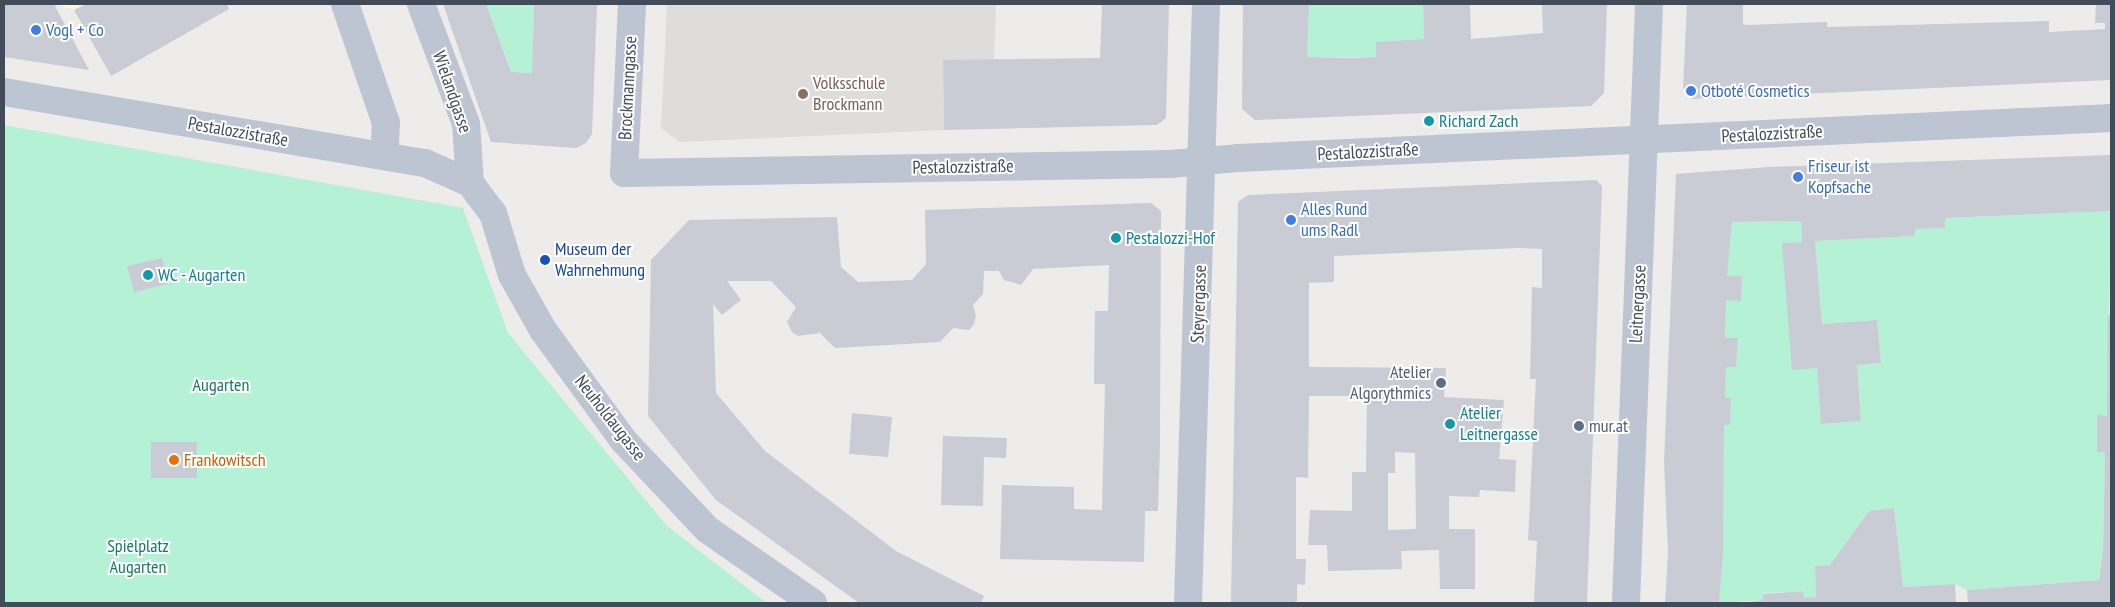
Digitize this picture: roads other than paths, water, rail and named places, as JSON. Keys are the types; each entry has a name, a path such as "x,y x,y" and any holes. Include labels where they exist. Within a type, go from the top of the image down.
{"street":[{"path":"345,4 386,123 384,156"},
{"name":"Wielandgasse","path":"421,4 466,124 470,183"},
{"name":"Brockmanngasse","path":"624,173 632,4"},
{"name":"Steyrergasse","path":"1188,603 1206,4"},
{"name":"Leitnergasse","path":"1626,603 1649,4"},
{"name":"Pestalozzistraße","path":"4,92 425,163 470,183"},
{"name":"Pestalozzistraße","path":"624,173 1202,161 2111,118"},
{"name":"Neuholdaugasse","path":"470,183 493,214 512,275 543,330 624,441 708,530 813,603"}],"place":[{"name":"Vogl + Co","path":"36,30"},
{"name":"Otboté Cosmetics","path":"1691,91"},
{"name":"Volksschule Brockmann","path":"803,94"},
{"name":"Richard Zach","path":"1429,121"},
{"name":"Friseur ist Kopfsache","path":"1798,177"},
{"name":"Alles Rund ums Radl","path":"1291,220"},
{"name":"Pestalozzi-Hof","path":"1116,238"},
{"name":"Museum der Wahrnehmung","path":"545,260"},
{"name":"WC - Augarten","path":"148,275"},
{"name":"Atelier Algorythmics","path":"1441,383"},
{"name":"Atelier Leitnergasse","path":"1450,424"},
{"name":"mur.at","path":"1579,426"},
{"name":"Frankowitsch","path":"174,460"}],"park label":[{"name":"Augarten","path":"221,385"},
{"name":"Spielplatz Augarten","path":"138,557"}]}
